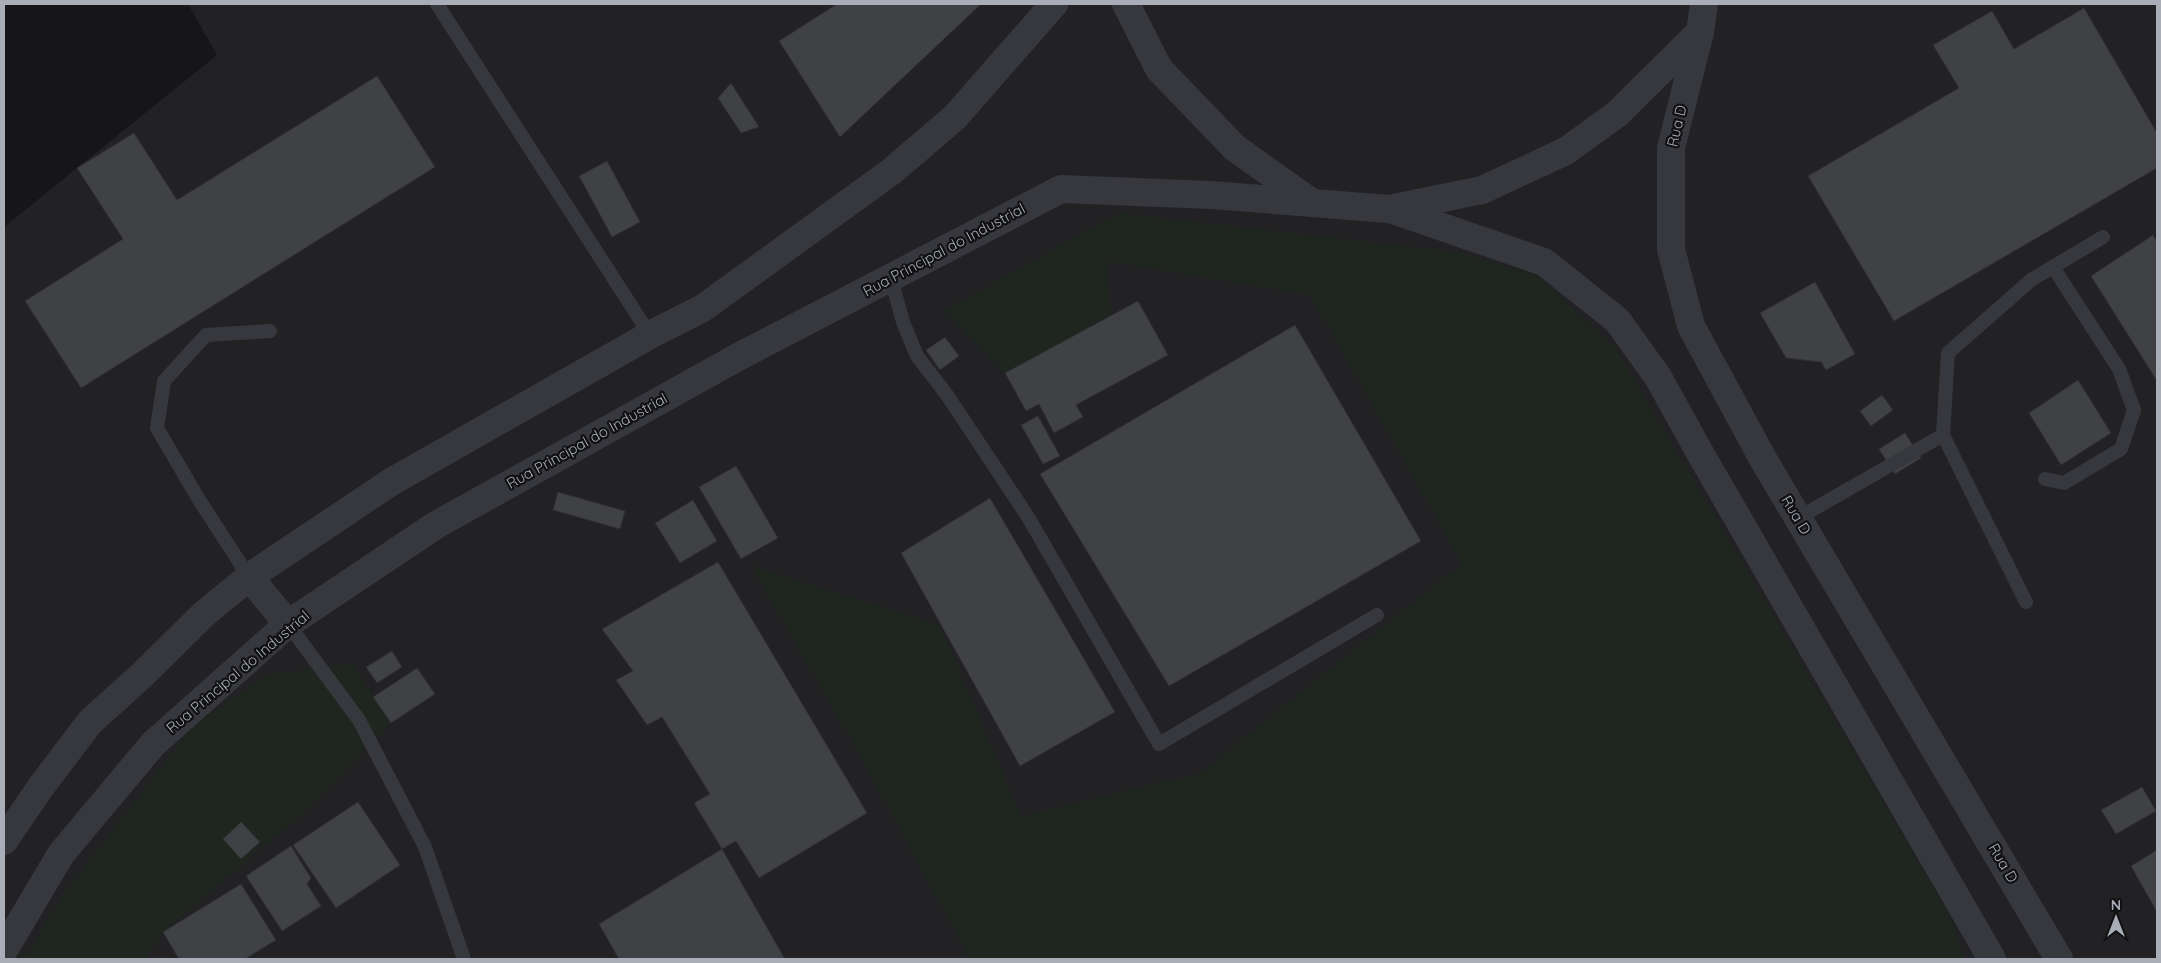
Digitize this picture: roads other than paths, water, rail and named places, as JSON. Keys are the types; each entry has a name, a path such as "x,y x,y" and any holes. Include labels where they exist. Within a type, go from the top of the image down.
{"street":[{"path":"4,841 40,788 90,722 141,676 204,614 249,577 391,482 650,335 703,308 892,171 955,117 1054,4"},
{"path":"1126,4 1159,69 1235,148 1310,202"},
{"name":"Rua D","path":"1704,4 1700,32 1670,148 1671,249 1692,326 1763,459 2060,959"},
{"path":"1389,209 1482,190 1566,151 1617,114 1700,32"},
{"name":"Rua Principal do Industrial","path":"4,950 61,854 152,744 288,624 436,525 738,357 1061,189 1211,195 1389,209"},
{"path":"1389,209 1544,262 1617,320 1658,377 1992,959"},
{"path":"249,577 288,624"}],"lane":[{"path":"437,4 650,335"},
{"path":"2026,602 1943,435 1948,353 2030,280 2103,237"},
{"path":"2045,479 2064,483 2121,449 2134,410 2119,369 2053,267"},
{"path":"891,278 903,322 917,356 947,395 1028,516 1159,744 1377,615"},
{"path":"249,577 198,498 157,428 164,381 206,335 270,331"},
{"path":"1798,518 1943,435"},
{"path":"288,624 359,720 425,847 464,959"}]}
